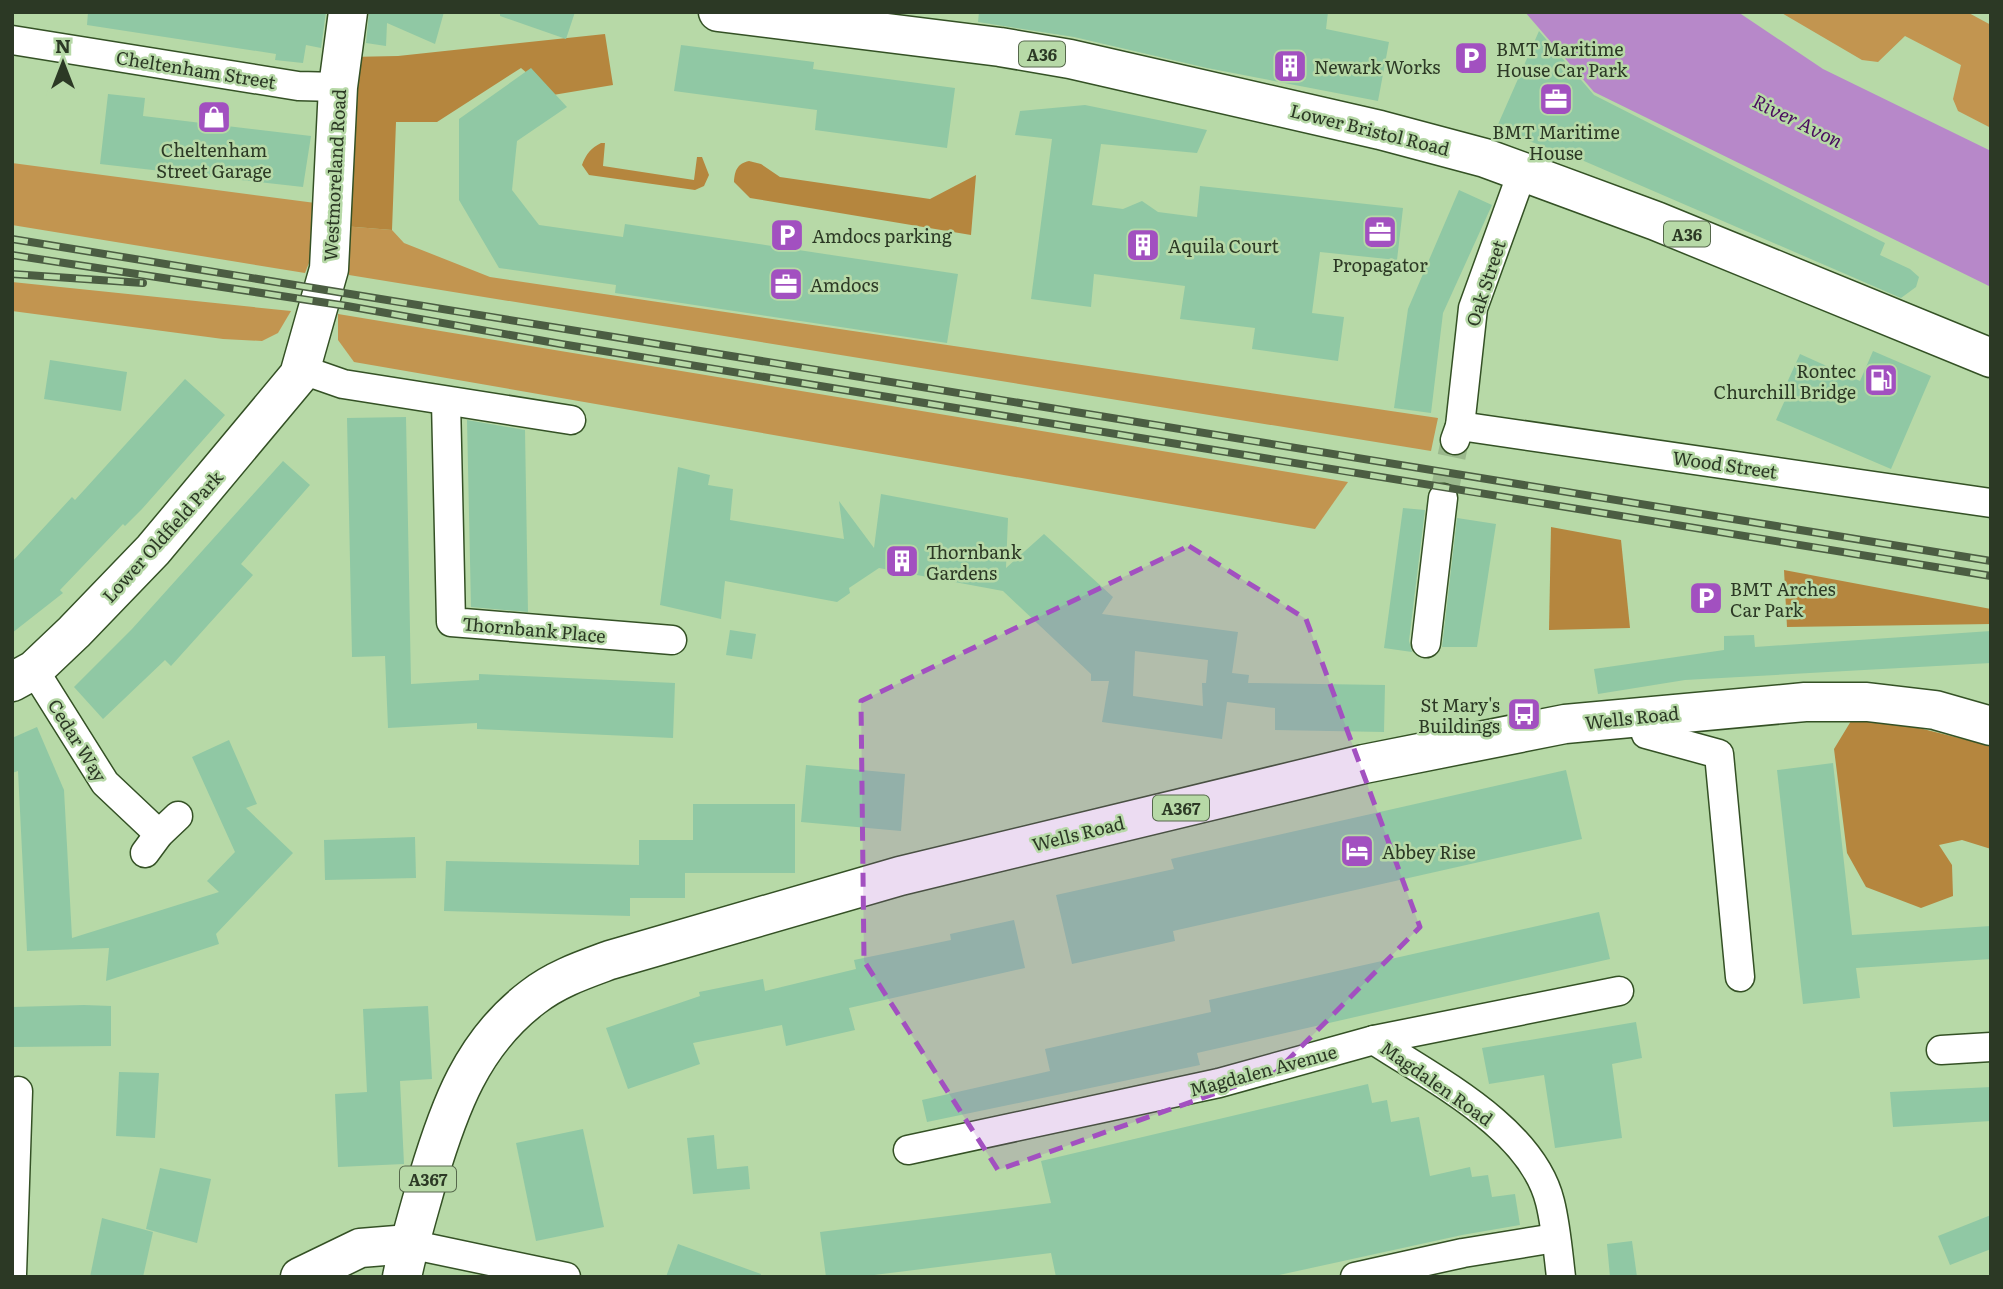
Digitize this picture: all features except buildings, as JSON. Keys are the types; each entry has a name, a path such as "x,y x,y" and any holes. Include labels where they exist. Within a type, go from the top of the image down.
{"main road":[{"name":"Westmoreland Road","path":"300,372 329,268 338,87 348,12"},
{"name":"Lower Bristol Road","path":"718,12 1000,47 1070,59 1380,130 1523,170 1656,221 1991,358"},
{"name":"Lower Oldfield Park","path":"23,676 153,550 300,372"},
{"name":"Wells Road","path":"406,1261 448,1113 463,1079 507,1019 534,996 569,975 610,960 900,876 1364,764 1565,724 1805,702 1867,702 1935,710 1991,726"},
{"path":"300,1277 360,1248 406,1261"}],"street":[{"name":"Cheltenham Street","path":"12,40 298,86 338,87"},
{"name":"Oak Street","path":"1458,433 1473,308 1523,170"},
{"path":"300,372 343,384 571,420"},
{"name":"Thornbank Place","path":"446,401 451,622 672,640"},
{"name":"Wood Street","path":"1458,433 1991,503"},
{"path":"1426,643 1443,498"},
{"name":"Cedar Way","path":"23,676 105,783 161,835"},
{"path":"1640,716 1646,734 1719,754 1740,977"},
{"name":"Magdalen Avenue","path":"908,1150 1219,1083 1374,1040 1619,991"},
{"name":"Magdalen Road","path":"1374,1040 1475,1107 1506,1132 1535,1168 1550,1200 1561,1277"},
{"path":"1941,1050 1991,1047"},
{"path":"12,1274 22,1090"},
{"path":"1355,1277 1463,1253 1555,1238"},
{"path":"406,1261 566,1277"}],"highlighted area":[{"path":"1189,546 1306,619 1420,927 1276,1072 998,1170 864,961 861,701"}],"shaded area":[{"path":"1780,12 1967,12 1991,25 1991,128 1958,111 1953,99 1961,65 1905,36 1878,62 1862,60"},
{"path":"605,34 613,85 553,95 521,68 437,122 396,122 392,230 343,226 349,57 398,56"},
{"path":"605,143 603,166 694,180 697,157 702,157 709,175 704,186 695,190 589,175 582,165 589,152"},
{"path":"749,161 761,164 780,177 930,199 976,175 971,235 750,198 734,182 737,168"},
{"path":"12,163 323,204 313,253 305,273 12,225"},
{"path":"343,226 392,230 404,243 490,277 1438,418 1431,451 349,275"},
{"path":"12,282 291,311 278,333 262,341 223,339 12,311"},
{"path":"338,314 1348,482 1315,529 354,362 338,340"},
{"path":"1551,527 1621,540 1630,628 1549,630"},
{"path":"1784,570 1991,609 1991,624 1787,627"},
{"path":"1851,721 1899,723 1991,746 1991,849 1962,840 1939,845 1952,865 1953,896 1921,908 1866,887 1847,853 1834,749"}],"water":[{"name":"River Avon","path":"1525,12 1738,12 1823,69 1991,151 1991,287 1594,92"}],"tunnel":[{"path":"1443,498 1455,440"}],"railway":[{"path":"12,239 1991,561"},
{"path":"12,255 347,306 561,344 1991,576"},
{"path":"12,274 143,283"}],"place":[{"name":"BMT Maritime House Car Park","path":"1471,58"},
{"name":"Newark Works","path":"1290,66"},
{"name":"BMT Maritime House","path":"1556,99"},
{"name":"Cheltenham Street Garage","path":"214,117"},
{"name":"Propagator","path":"1380,232"},
{"name":"Amdocs parking","path":"787,235"},
{"name":"Aquila Court","path":"1143,245"},
{"name":"Amdocs","path":"786,284"},
{"name":"Rontec Churchill Bridge","path":"1881,380"},
{"name":"Thornbank Gardens","path":"902,561"},
{"name":"BMT Arches Car Park","path":"1706,598"},
{"name":"St Mary's Buildings","path":"1524,714"},
{"name":"Abbey Rise","path":"1357,851"}]}
